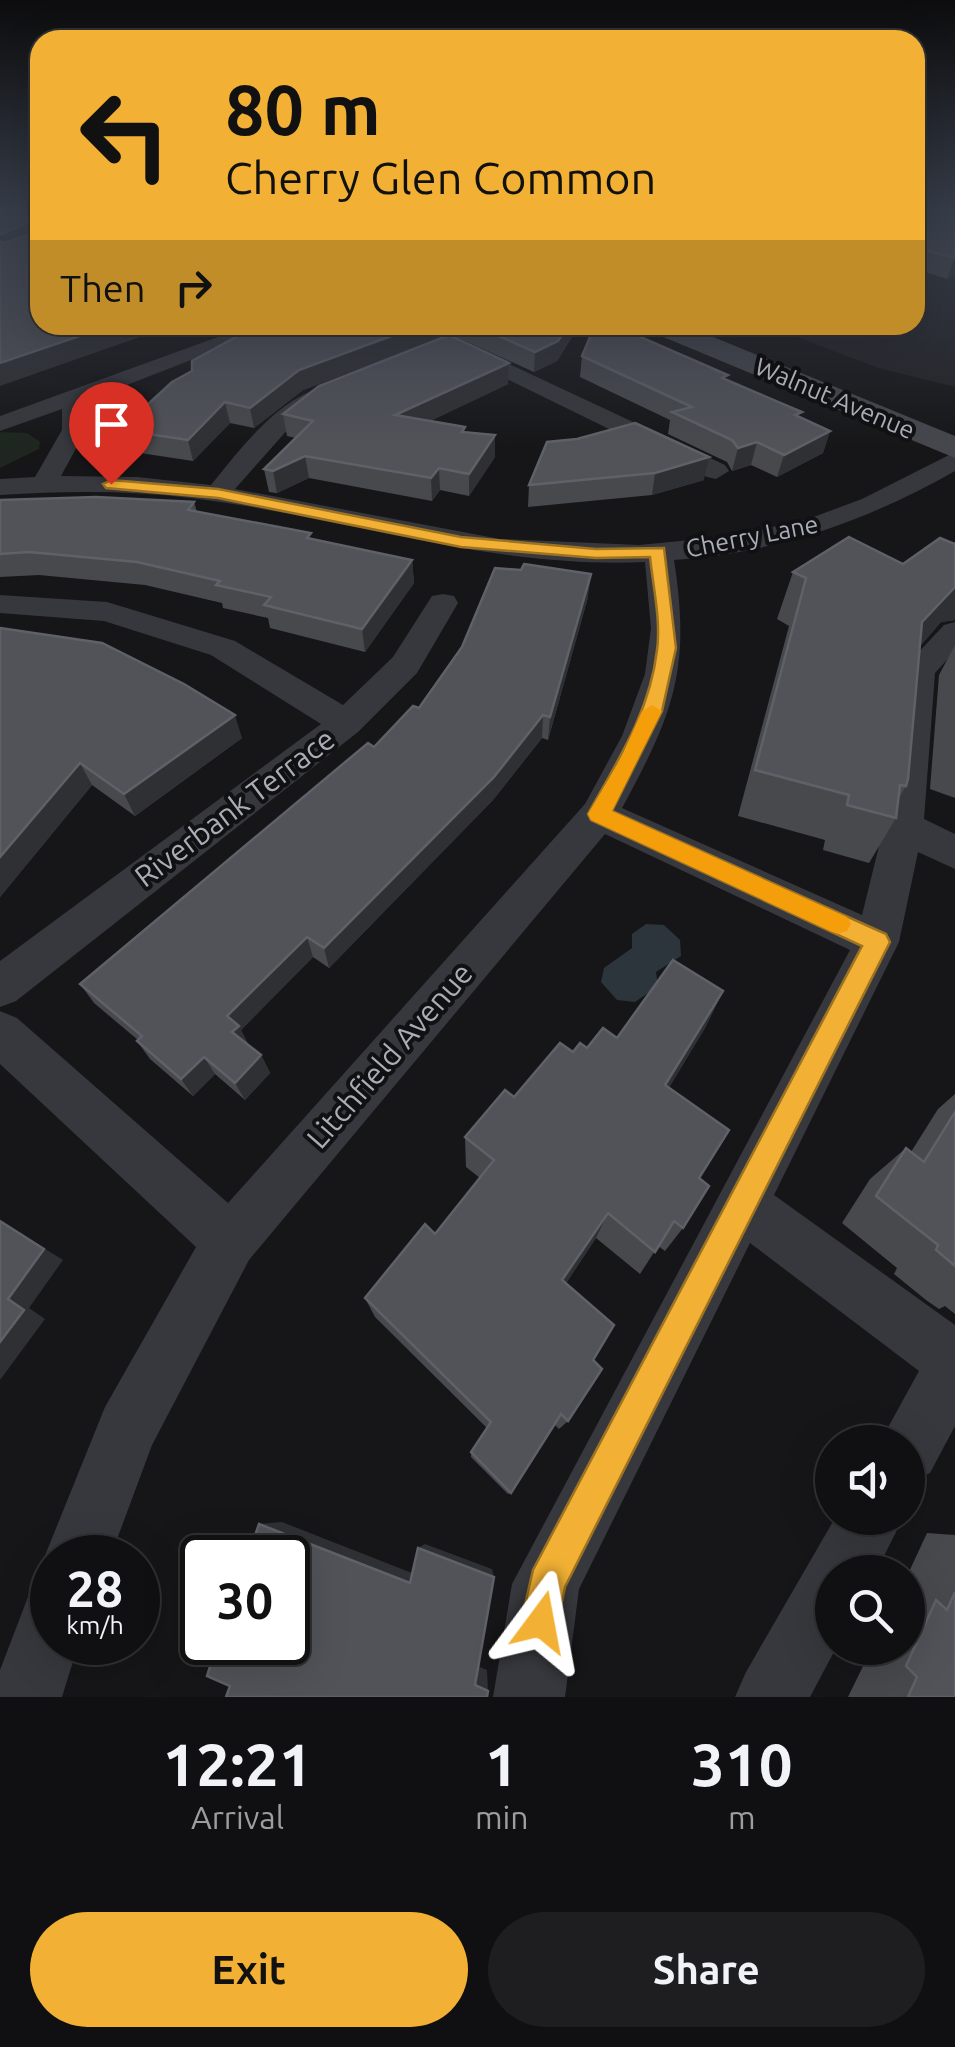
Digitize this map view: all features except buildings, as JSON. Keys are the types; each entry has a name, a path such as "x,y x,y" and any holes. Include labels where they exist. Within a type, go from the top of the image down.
{"main road":[{"name":"Walnut Avenue","path":"684,335 955,448"},
{"name":"Walnut Avenue","path":"738,335 955,420"}],"street":[{"path":"0,424 243,335"},
{"path":"434,350 451,342 573,405 633,429 716,471"},
{"path":"218,493 261,440 312,398 347,384"},
{"path":"44,484 74,430 74,398"},
{"path":"546,416 573,405"},
{"name":"Cherry Lane","path":"0,487 134,485 218,493 461,542 596,554 658,552 816,526 898,492 955,460"},
{"name":"Litchfield Avenue","path":"86,1535 127,1429 230,1241 599,814 631,759 652,711 667,648 658,552"},
{"name":"Riverbank Terrace","path":"0,987 346,723 406,664 443,603"},
{"path":"0,604 107,612 223,648 346,723"},
{"path":"529,1697 546,1584 877,942 904,826 919,670 955,632"},
{"path":"599,814 877,942"},
{"path":"904,826 955,853"},
{"path":"0,1033 230,1241"},
{"path":"744,1206 955,1363 922,1425"},
{"path":"771,1697 815,1617"},
{"path":"26,1697 37,1665"}],"shaded area":[{"path":"925,289 955,289 955,387 878,368 792,335 925,335"},
{"path":"0,432 27,433 40,442 39,449 0,468"},
{"path":"646,924 664,925 680,940 681,956 656,972 658,986 635,1002 617,1000 601,982 604,968 632,948 632,934"}],"slow traffic":[{"path":"652,711 631,759 599,814 838,924"}],"route":[{"path":"111,484 218,493 461,542 596,554 658,552 667,648 652,711 631,759 599,814 877,942 546,1584 541,1622"}]}
